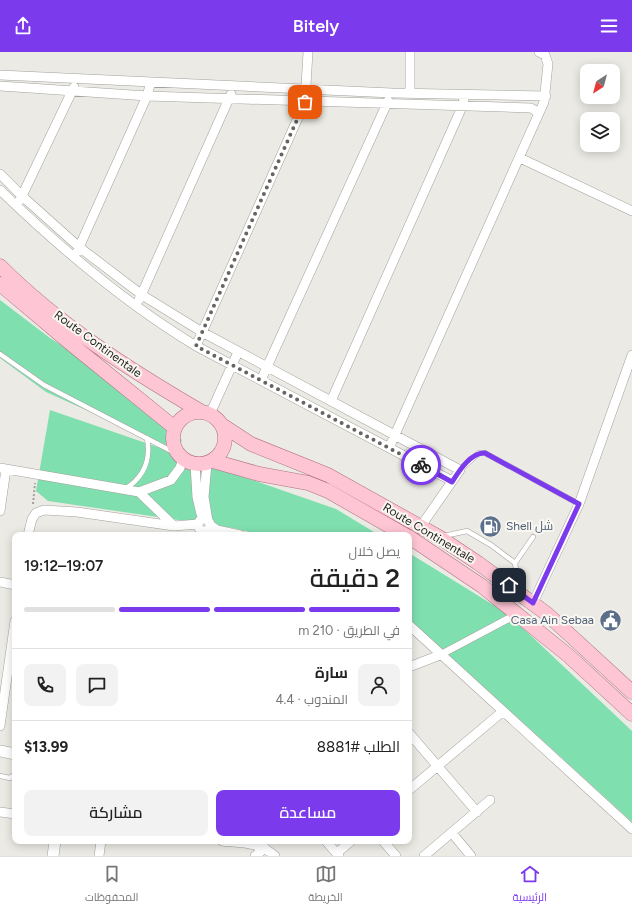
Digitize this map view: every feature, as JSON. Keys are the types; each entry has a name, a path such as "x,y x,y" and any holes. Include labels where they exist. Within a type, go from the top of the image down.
{"main road":[{"name":"Route Continentale","path":"0,266 79,333 151,382 206,413"},
{"name":"Route Continentale","path":"0,284 175,428"},
{"path":"206,413 222,425 225,432 225,445 219,456 195,460 173,442 175,428 179,420 186,415 206,413"},
{"name":"Route Continentale","path":"222,425 251,444 328,475 439,537 520,593 547,614 632,692"},
{"name":"Route Continentale","path":"195,460 308,483 328,491 400,532"},
{"name":"Route Continentale","path":"412,539 482,586 569,656 632,714"}],"street":[{"path":"196,346 305,102 307,89 308,52"},
{"path":"410,52 410,94"},
{"path":"389,448 520,158 546,96 548,64 545,55 539,52"},
{"path":"0,75 76,80 410,94 546,96"},
{"path":"17,206 73,92 76,80"},
{"path":"74,257 147,96 151,82"},
{"path":"0,86 147,96 386,105 531,108 536,111 538,115"},
{"path":"136,307 234,86"},
{"path":"261,380 392,93"},
{"path":"330,401 462,107 465,94"},
{"path":"520,158 632,211"},
{"path":"0,174 22,196 79,247 142,295 238,352 460,470 421,526"},
{"path":"0,190 74,257 136,307 196,346 452,482"},
{"path":"206,413 238,352"},
{"path":"533,603 579,504 632,355"},
{"path":"0,511 3,468 139,492 171,480 180,468 195,460 198,498 203,526"},
{"path":"139,492 174,526"},
{"path":"29,532 32,519 40,511 55,510 174,526 203,526 226,532"},
{"path":"0,582 12,584"},
{"path":"412,666 440,655 517,614"},
{"path":"412,628 502,712 632,829"},
{"path":"0,726 12,649"},
{"path":"5,699 12,700"},
{"path":"412,787 502,712"},
{"path":"412,737 436,767 477,812"},
{"path":"0,751 12,753"},
{"path":"424,856 490,800"},
{"path":"0,812 12,814"},
{"path":"452,833 471,856"},
{"path":"53,856 55,844"},
{"path":"99,856 101,844"},
{"path":"254,844 265,848 275,856"},
{"path":"329,844 338,855 348,844"},
{"path":"385,844 396,856"},
{"path":"255,856 265,848"}],"lane":[{"path":"0,354 44,385 146,438 195,460"},
{"path":"124,490 138,479 143,472 148,455 146,438"},
{"path":"460,470 480,453 485,453 579,504"},
{"path":"439,537 467,531 491,545 515,563 520,593"},
{"path":"515,563 533,537"},
{"path":"0,776 10,778 12,776"}],"path":[{"path":"32,519 36,473"}],"green space":[{"path":"0,300 64,347 182,440 180,445 183,456 336,509 374,532 249,532 233,528 48,501 36,491 50,410 172,452 135,432 46,392 0,358"},
{"path":"412,555 508,614 632,731 632,822 442,649 412,626"}],"way so far":[{"path":"305,102 196,346 421,465"}],"place":[{"name":"Shell شل","path":"491,526"},
{"name":"Casa Ain Sebaa","path":"610,620"}],"route":[{"path":"421,465 452,482 468,461 480,453 485,453 579,504 533,603 509,585"}]}
